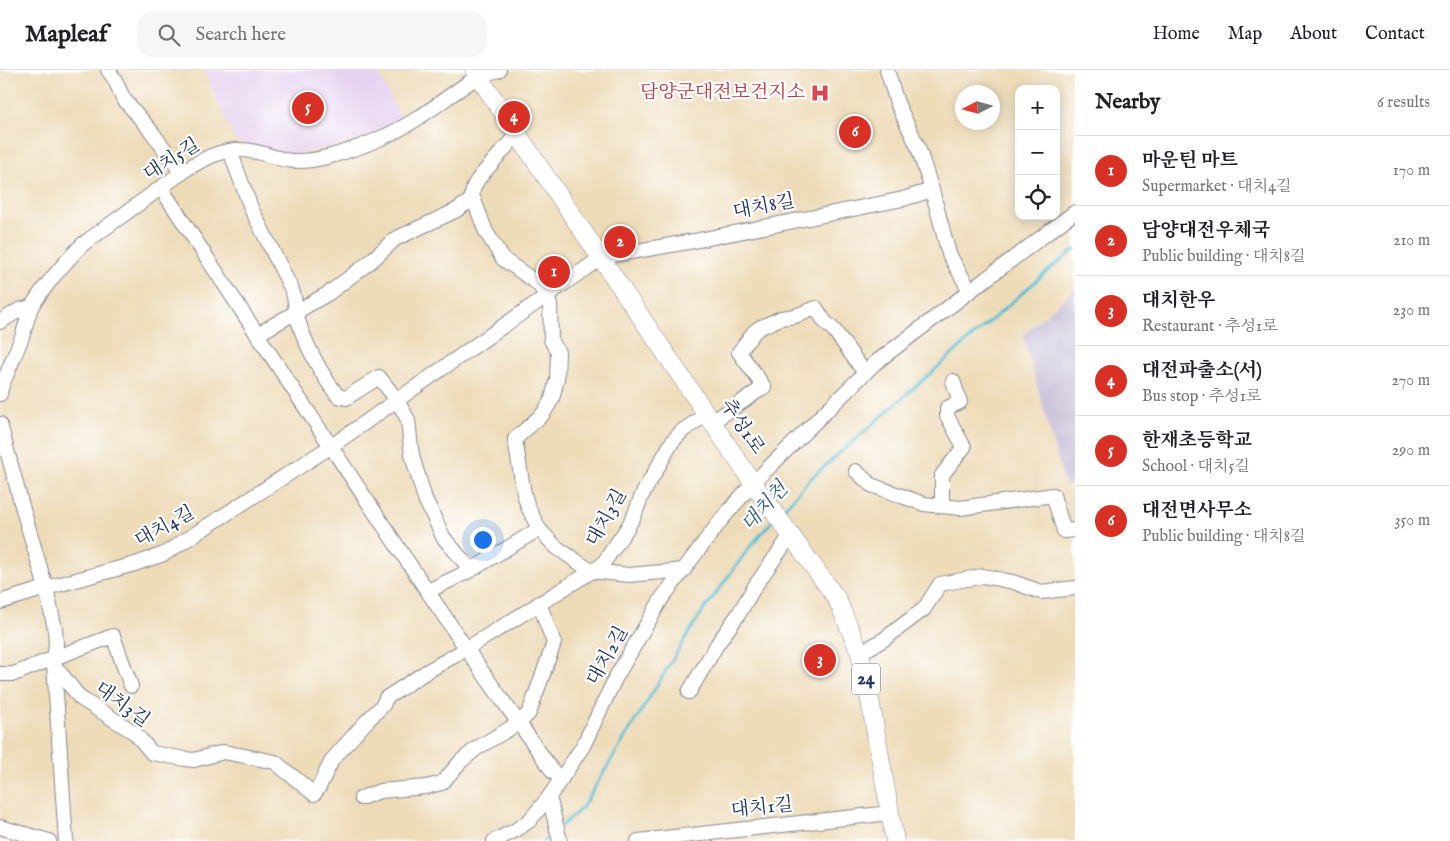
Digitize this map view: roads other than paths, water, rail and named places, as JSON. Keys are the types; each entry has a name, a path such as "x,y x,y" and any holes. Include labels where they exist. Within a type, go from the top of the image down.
{"main road":[{"name":"추성1로","path":"477,73 753,483 837,599 860,653 895,841"}],"street":[{"path":"108,70 116,80 123,98 151,131 182,173"},
{"name":"대치5길","path":"31,307 42,291 83,244 182,173 211,156 241,150 255,151 298,162 339,154 404,127 477,73 499,70"},
{"path":"887,70 897,103 918,147 950,254 970,291"},
{"path":"518,133 479,178 474,186 472,195 486,232 503,259 538,283 547,295 550,305 552,340 558,352 557,379 552,399 543,414 515,439 524,494 528,506 539,529 556,547 591,572 629,576 684,570"},
{"path":"230,151 251,208 292,290 304,340 338,396 346,398 379,377 397,400 408,420 411,448 425,499 443,537 471,570"},
{"path":"161,188 330,447 466,649 553,772 562,778"},
{"name":"대치8길","path":"602,258 903,199 932,190"},
{"path":"258,334 346,282 394,239 455,211 474,199"},
{"path":"753,483 876,363 1075,212"},
{"name":"대치4길","path":"0,602 164,554 330,447 602,258"},
{"path":"0,322 19,310 31,307"},
{"path":"0,394 22,337 31,307"},
{"name":"대치3길","path":"54,662 80,698 135,733 152,753 194,760 224,752 275,762 314,794 332,760 383,705 386,698 602,565 634,516 642,495 672,442 682,431 764,387 739,352 754,332 781,318 795,316 816,308 865,373"},
{"path":"942,506 942,475 964,447 947,416 947,408 960,402 954,382"},
{"path":"0,424 46,588 55,629 54,662 66,841"},
{"path":"856,471 872,484 924,504 960,508 1053,495 1064,531 1075,530"},
{"name":"대치2길","path":"494,841 530,821 549,797 583,746 616,677 662,598 753,483"},
{"path":"428,591 471,570 539,529"},
{"path":"689,692 755,586 791,535"},
{"path":"860,653 882,640 924,609 940,584 983,576 1013,582 1041,592 1075,588"},
{"path":"361,798 380,791 426,787 442,783 461,761 477,748 519,723 529,712 554,643 539,603"},
{"path":"0,674 14,674 54,662 113,636 131,686"},
{"path":"549,797 560,841"},
{"name":"대치1길","path":"638,841 890,813"},
{"path":"0,827 49,841"}],"waterway":[{"name":"대치천","path":"781,512 809,480 1075,249"},
{"name":"대치천","path":"561,826 582,808 698,618 749,548 773,520"},
{"name":"대치천","path":"544,841 554,832"}],"place":[{"name":"담양군대전보건지소","path":"820,93"},
{"name":"한재초등학교","path":"308,108"},
{"name":"대전파출소(서)","path":"514,117"},
{"name":"대전면사무소","path":"855,132"},
{"name":"담양대전우체국","path":"620,242"},
{"name":"마운틴 마트","path":"554,272"},
{"name":"대치한우","path":"820,660"}]}
